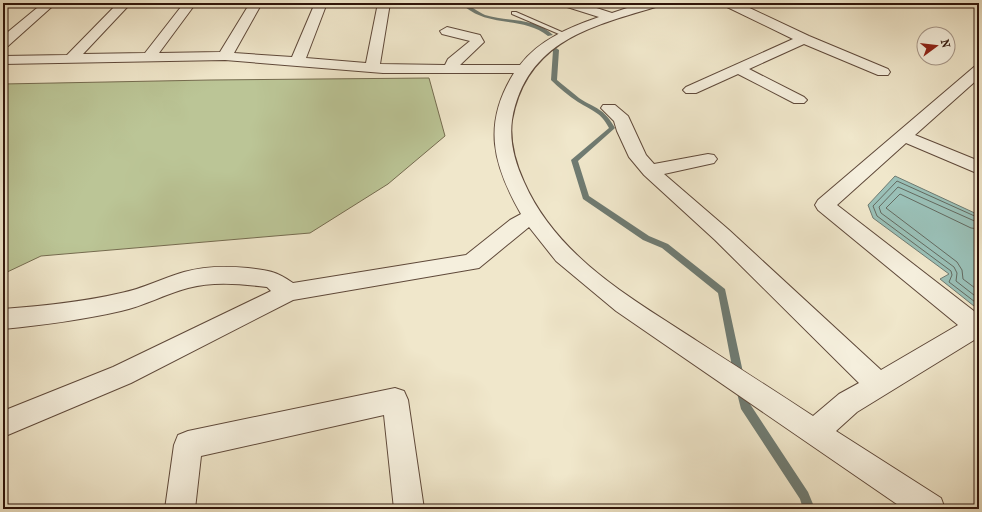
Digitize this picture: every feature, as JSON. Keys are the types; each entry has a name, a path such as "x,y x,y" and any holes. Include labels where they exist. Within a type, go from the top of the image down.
{"street":[{"path":"3,43 50,3"},
{"path":"72,58 125,3"},
{"path":"149,57 190,3"},
{"path":"226,56 256,3"},
{"path":"298,62 321,3"},
{"path":"372,68 384,3"},
{"path":"568,3 613,17"},
{"path":"655,3 613,17 568,36 542,51 523,69 510,94 502,135 511,173 532,216 548,238 591,280 624,305 930,509"},
{"path":"729,3 804,39 883,72"},
{"path":"447,31 475,38 477,42 453,62 452,69"},
{"path":"691,90 804,39"},
{"path":"3,60 226,56 372,68 424,70 523,69"},
{"path":"738,68 751,77 799,100"},
{"path":"815,432 848,403 977,326 825,205 979,70"},
{"path":"609,108 622,119 625,131 638,157 650,171 722,235 879,385"},
{"path":"904,136 979,168"},
{"path":"650,171 708,159"},
{"path":"3,424 122,375 289,292 472,262 517,225 532,216"},
{"path":"3,319 66,313 122,302 185,280 206,276 228,274 272,279 289,292"},
{"path":"180,509 188,445 395,400 409,509"}],"lane":[{"path":"514,13 568,36"}],"green space":[{"path":"429,78 445,136 388,184 310,233 41,256 3,274 3,84"}],"water":[{"path":"895,176 979,215 979,310 940,279 949,274 873,218 868,205"}],"waterway":[{"path":"463,3 478,14 498,20 535,26 550,35"},
{"path":"556,50 554,80 576,98 601,112 612,128 574,160 586,197 646,238 665,246 722,291 739,377"},
{"path":"741,389 745,406 804,496 809,509"}]}
